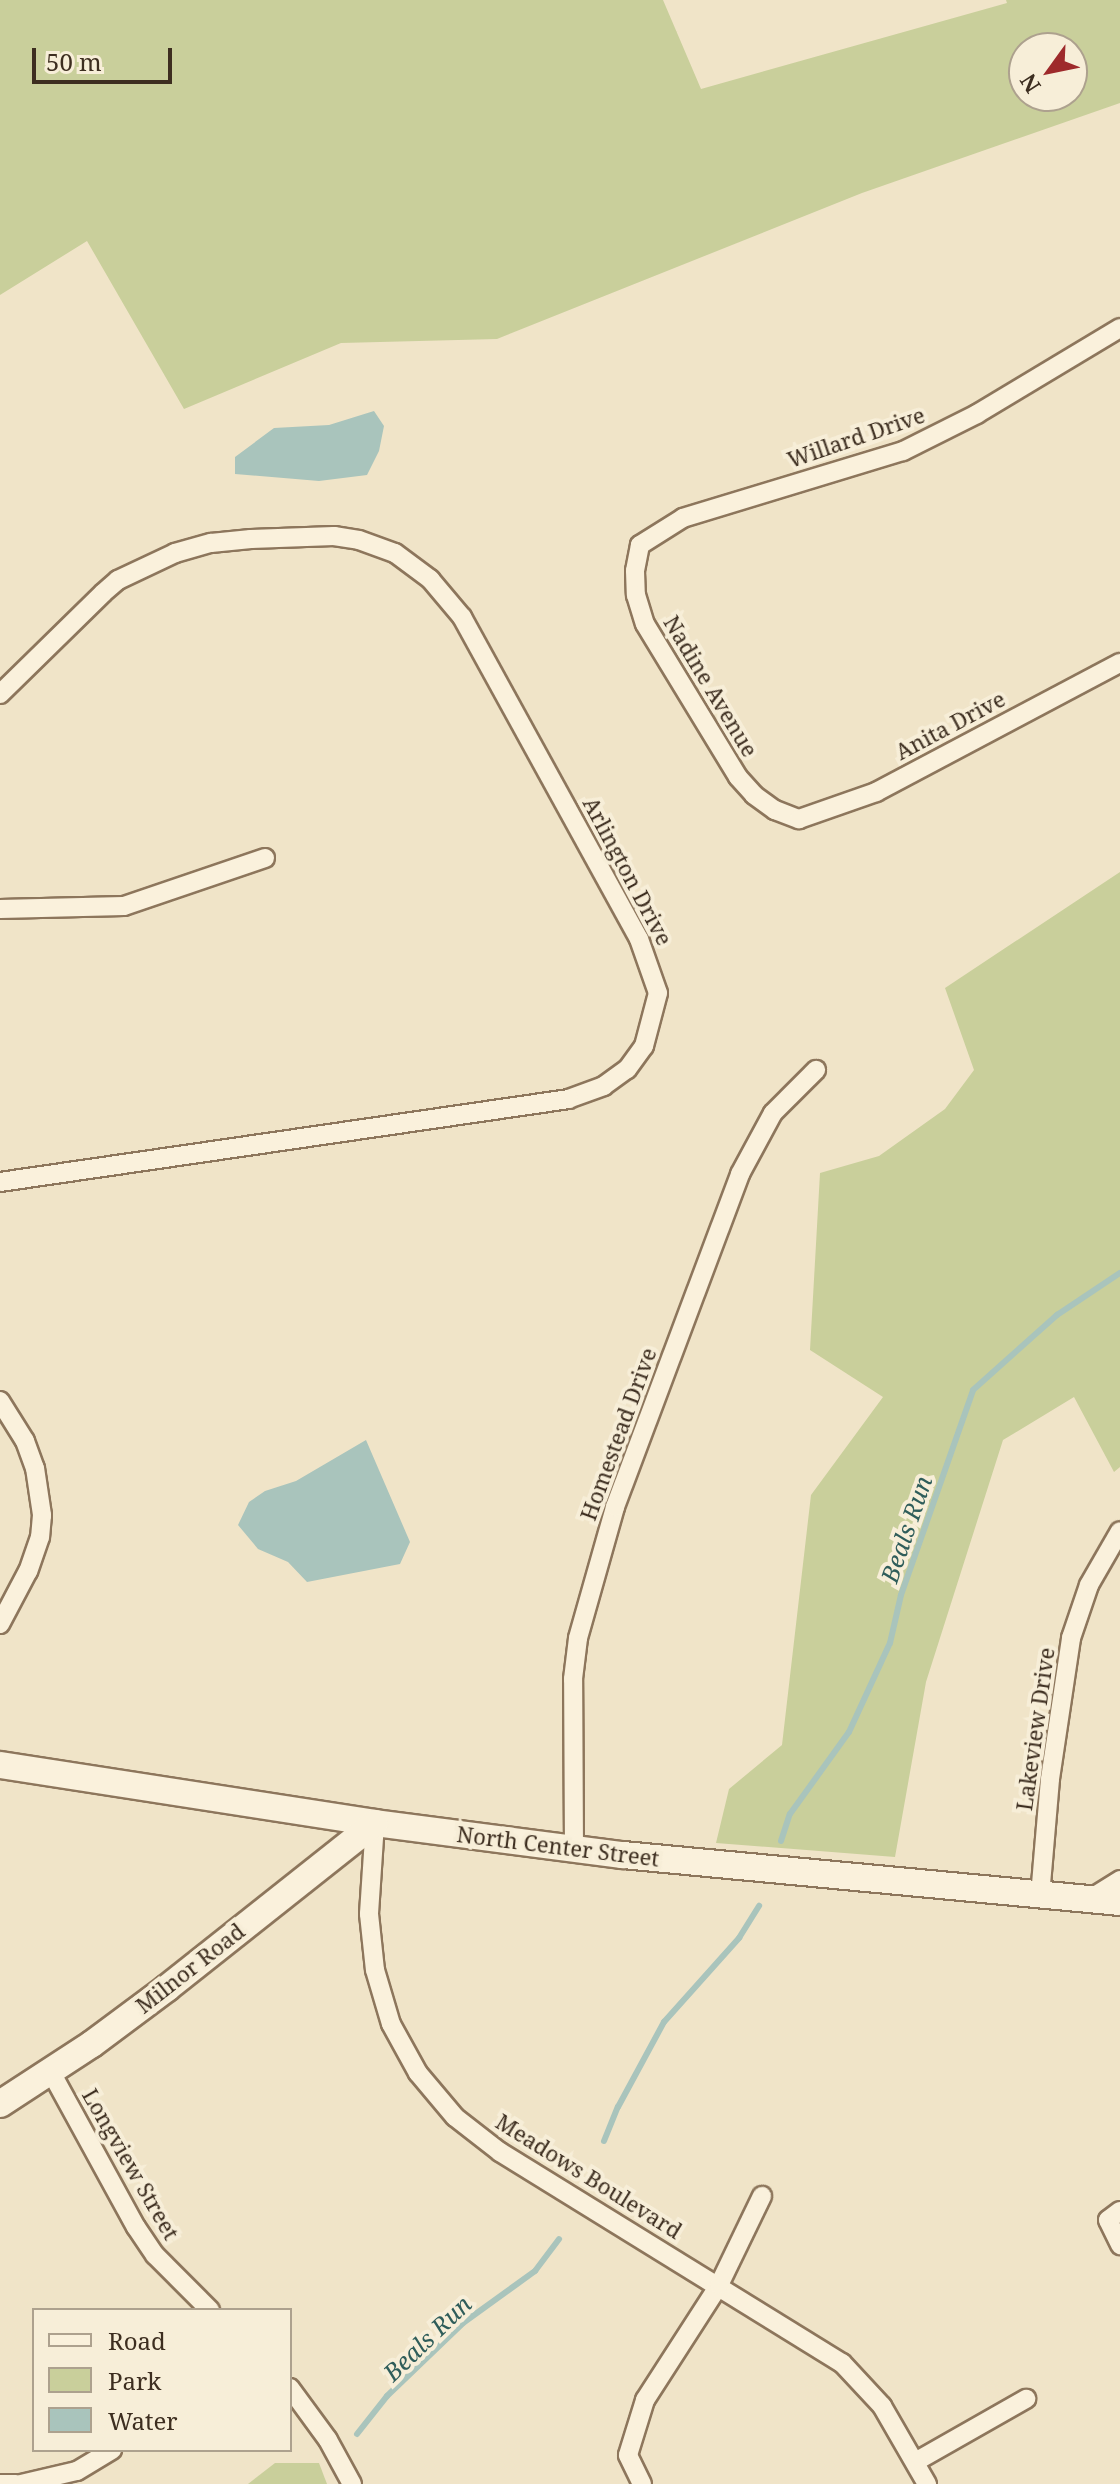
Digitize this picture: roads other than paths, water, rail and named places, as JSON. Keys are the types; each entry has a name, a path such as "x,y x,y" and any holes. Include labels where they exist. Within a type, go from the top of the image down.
{"main road":[{"name":"North Center Street","path":"0,1765 375,1823 574,1849 1120,1902"},
{"name":"Milnor Road","path":"0,2104 51,2072 180,1978 375,1823"}],"street":[{"name":"Willard Drive","path":"640,545 661,530 706,510 903,451 928,440 1120,328"},
{"name":"Arlington Drive","path":"0,694 103,593 131,573 175,553 211,543 334,536 359,540 395,553 430,579 462,617 639,939 658,993 644,1046 627,1069 604,1086 569,1099 0,1182"},
{"name":"Nadine Avenue","path":"640,545 635,571 636,595 645,624 658,648 738,777 754,795 775,810 799,819"},
{"name":"Anita Drive","path":"799,819 848,805 876,792 1120,663"},
{"path":"0,909 124,906 265,858"},
{"name":"Homestead Drive","path":"574,1849 573,1679 585,1612 615,1507 740,1174 773,1113 816,1070"},
{"path":"0,1401 30,1454 42,1515 40,1537 28,1571 0,1624"},
{"name":"Lakeview Drive","path":"1040,1896 1054,1751 1071,1638 1089,1585 1120,1531"},
{"name":"Meadows Boulevard","path":"375,1823 369,1914 375,1970 391,2024 418,2073 455,2117 500,2152 842,2363 882,2406 927,2484"},
{"path":"1090,1899 1120,1880"},
{"name":"Longview Street","path":"51,2072 136,2227 155,2255 208,2308"},
{"path":"642,2484 628,2455 645,2400 719,2285 762,2196"},
{"path":"1120,2211 1108,2220 1120,2245"},
{"path":"292,2390 315,2419 352,2484"},
{"path":"915,2462 1026,2399"},
{"path":"0,2484 19,2484 77,2471 109,2452"}],"water":[{"path":"374,411 384,426 379,451 367,475 319,481 235,474 235,457 274,428 329,425"},
{"path":"366,1440 410,1542 400,1564 307,1582 288,1562 258,1549 238,1525 249,1502 265,1491 296,1481"}],"waterway":[{"name":"Beals Run","path":"781,1841 790,1814 849,1732 890,1643 901,1595 973,1390 1057,1315 1120,1273"},
{"name":"Beals Run","path":"604,2141 618,2107 664,2022 739,1938 759,1906"},
{"name":"Beals Run","path":"357,2434 387,2396 463,2323 535,2271 559,2239"}]}
